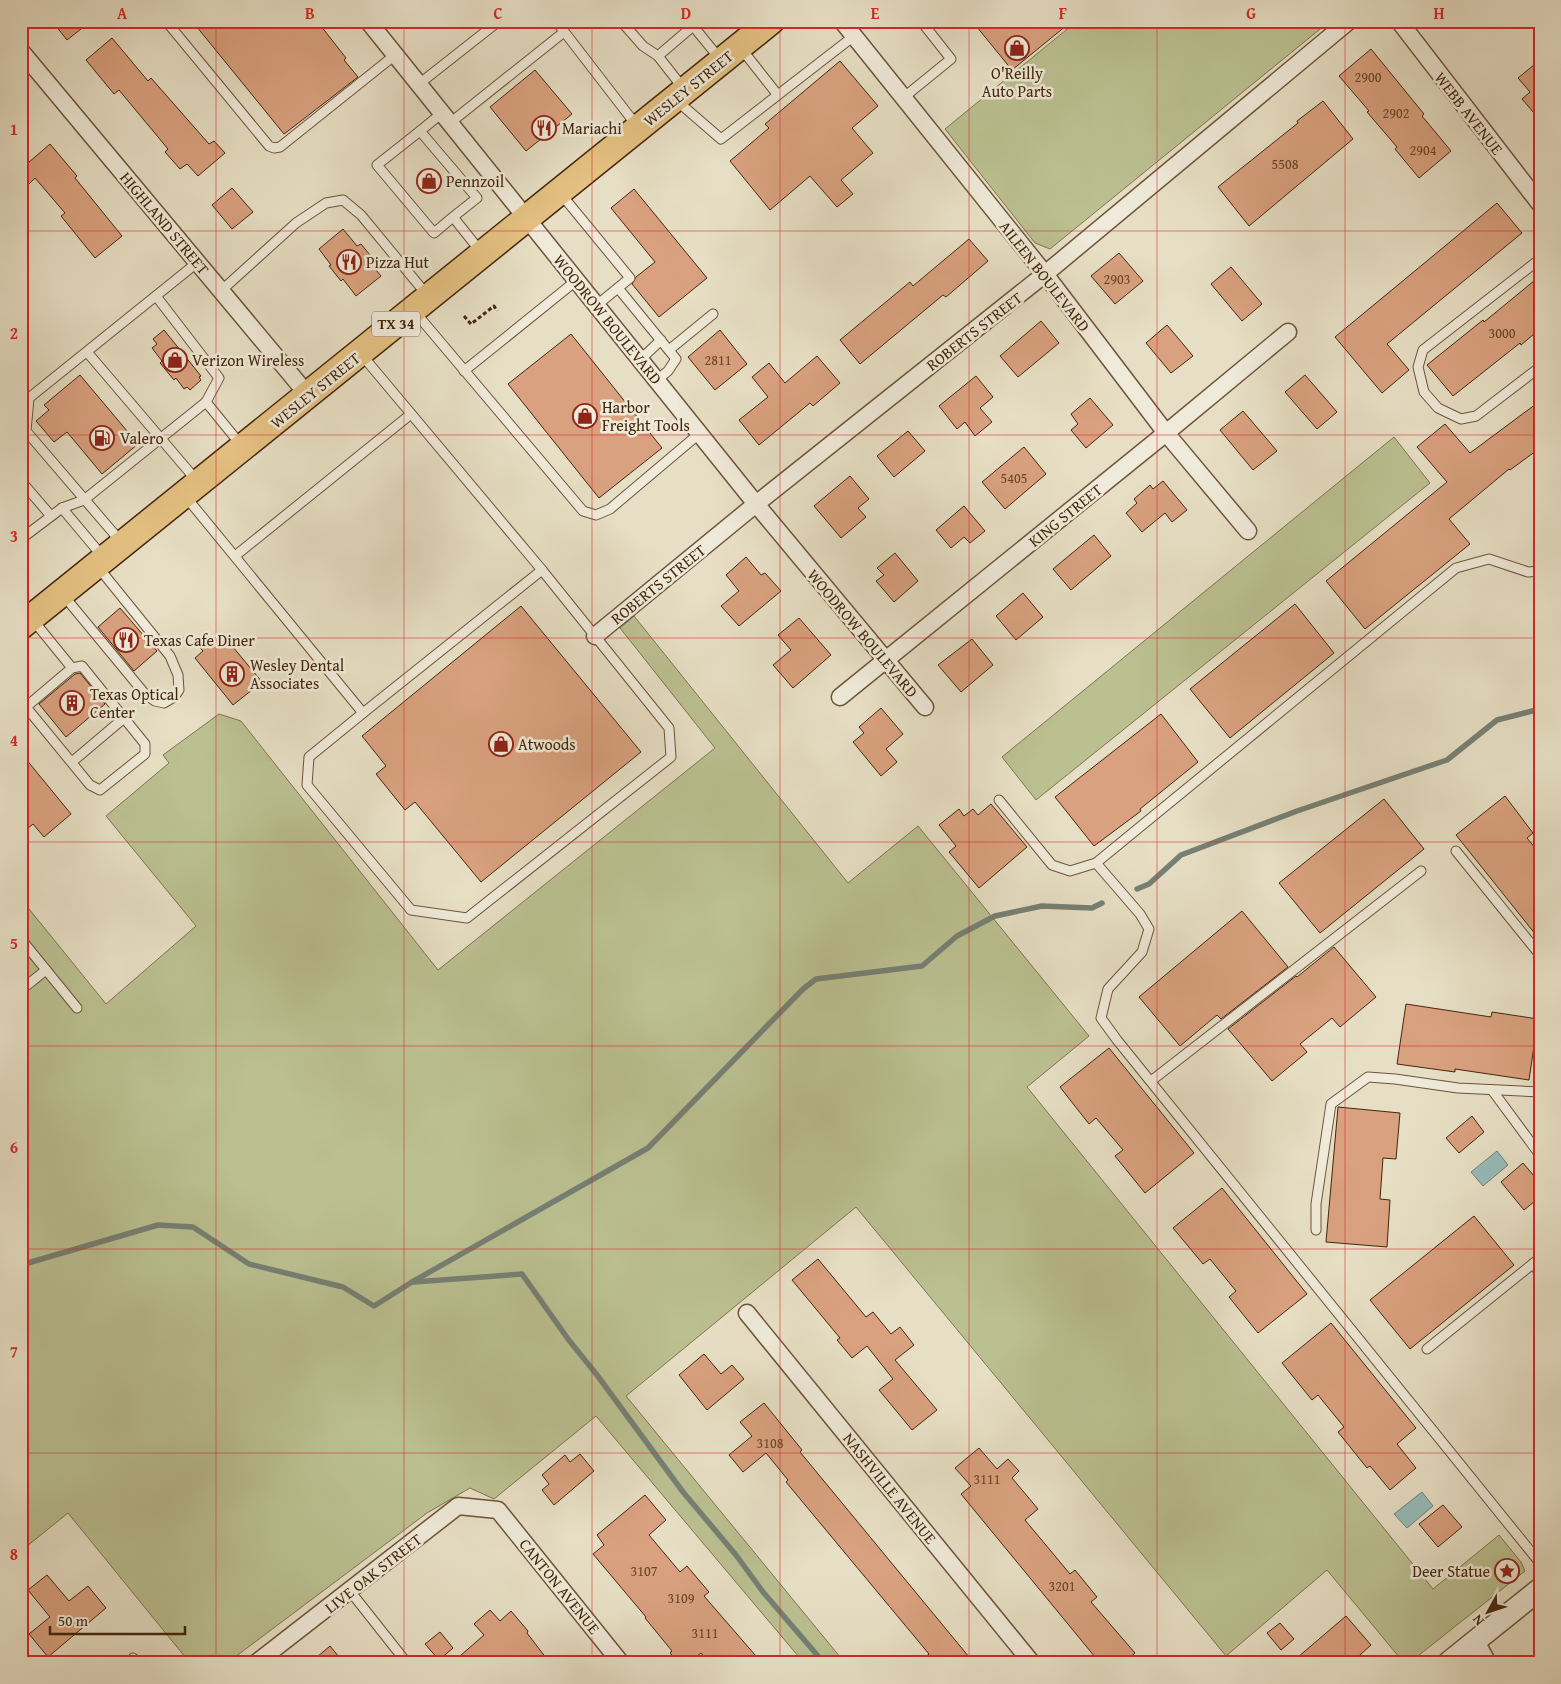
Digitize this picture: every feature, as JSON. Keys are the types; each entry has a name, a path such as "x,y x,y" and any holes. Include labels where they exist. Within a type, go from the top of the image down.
{"main road":[{"name":"WESLEY STREET","path":"26,622 680,95 748,38"}],"street":[{"name":"WOODROW BOULEVARD","path":"368,21 756,504 925,707"},
{"name":"AILEEN BOULEVARD","path":"842,21 1045,274 1166,433 1248,531"},
{"name":"ROBERTS STREET","path":"595,636 756,504 1045,274 1349,21"},
{"name":"WEBB AVENUE","path":"1399,21 1540,204"},
{"name":"HIGHLAND STREET","path":"21,51 308,395"},
{"name":"KING STREET","path":"840,696 1288,332"},
{"name":"NASHVILLE AVENUE","path":"748,1313 1032,1663"},
{"name":"LIVE OAK STREET","path":"256,1663 458,1506 498,1510"},
{"name":"CANTON AVENUE","path":"498,1510 621,1663"},
{"path":"1448,1663 1540,1589"},
{"path":"1475,1640 1488,1663"}],"lane":[{"path":"166,21 269,146 274,148 280,147 395,56"},
{"path":"419,84 499,21"},
{"path":"556,21 639,128"},
{"path":"622,21 643,46 658,56 680,95 721,139 854,36"},
{"path":"903,98 951,59 921,21"},
{"path":"658,56 692,24 748,38 777,94"},
{"path":"420,131 477,198 434,233 377,165 420,131 446,118 564,32"},
{"path":"560,192 630,278 597,305"},
{"path":"222,290 296,223 326,204 343,200 361,215 464,371 583,511 596,515 610,509 700,433"},
{"path":"453,217 483,254"},
{"path":"1540,259 1423,350 1418,368 1424,392 1433,403 1438,408 1461,419 1476,416 1540,367"},
{"path":"62,593 145,694 155,701 164,703 174,697 179,690 178,675 170,656 108,556 84,500 26,432 29,398 198,262"},
{"path":"464,371 577,280"},
{"path":"618,288 676,359 668,371 657,380"},
{"path":"21,539 62,508 84,500 206,402 219,378 156,296"},
{"path":"669,350 713,314"},
{"path":"640,360 661,340"},
{"path":"87,352 161,438 234,556 363,713"},
{"path":"360,353 542,570 669,728 671,757 467,918 411,910 307,785 309,757 542,570"},
{"path":"206,402 243,448"},
{"path":"234,556 411,414"},
{"path":"21,481 51,516"},
{"path":"62,508 108,556"},
{"path":"999,800 1052,865 1070,871 1096,863 1456,568 1489,559 1528,572 1540,570"},
{"path":"26,622 72,668"},
{"path":"82,666 145,744 145,754 100,790 90,785 26,707 72,668 82,666"},
{"path":"72,762 124,718"},
{"path":"1456,850 1540,954"},
{"path":"1096,863 1140,914 1149,929 1142,952 1108,989 1101,1018 1540,1563"},
{"path":"1151,1081 1421,871"},
{"path":"21,939 77,1008"},
{"path":"21,990 46,970"},
{"path":"1316,1230 1318,1188 1331,1104 1368,1077 1492,1090 1540,1092"},
{"path":"1492,1090 1540,1155"},
{"path":"1427,1349 1536,1261 1540,1273"},
{"path":"350,1591 407,1663"}],"path":[{"path":"464,316 471,324 494,306 497,311"}],"green space":[{"path":"1077,21 1330,21 1050,249 1035,243 945,129"},
{"path":"1394,437 1430,483 1036,800 1002,757"},
{"path":"634,616 848,883 918,826 1089,1036 1027,1087 1433,1589 1499,1535 1521,1562 1525,1571 1409,1663 1404,1663 1327,1570 1226,1656 856,1207 626,1396 845,1663 804,1663 596,1416 494,1499 470,1488 427,1513 227,1663 190,1663 68,1513 21,1551 21,899 106,1004 196,926 106,816 169,763 163,755 219,714 241,721 438,970 715,748 620,628"}],"water":[{"path":"1497,1151 1508,1165 1483,1186 1471,1172"},
{"path":"1422,1492 1433,1506 1407,1528 1394,1514"}],"building":[{"path":"52,21 91,21 67,40"},
{"path":"192,21 317,21 346,58 344,60 358,77 284,134"},
{"name":"O'Reilly Auto Parts","path":"972,21 1072,21 1012,70"},
{"path":"112,38 148,81 151,78 209,144 214,141 225,153 198,176 187,164 180,169 165,152 168,149 119,90 114,94 86,60"},
{"path":"1371,49 1424,114 1422,116 1451,151 1419,178 1395,149 1397,147 1367,112 1369,111 1339,76"},
{"path":"1540,60 1540,120 1522,99 1530,92 1518,78"},
{"path":"840,61 878,106 852,128 873,153 841,180 853,194 837,207 810,176 770,210 730,161 769,128 765,124"},
{"path":"535,70 572,114 526,151 490,107"},
{"path":"1323,101 1353,139 1249,226 1218,187"},
{"path":"50,144 77,176 75,178 122,236 95,258 61,216 65,213 35,178 28,185 21,177 21,169"},
{"path":"232,188 253,212 232,229 212,205"},
{"path":"634,189 707,278 659,317 632,284 636,277 655,262 611,208"},
{"path":"1497,203 1522,233 1387,344 1409,370 1382,393 1335,337"},
{"name":"Pizza Hut","path":"343,229 357,246 361,244 370,255 366,258 381,276 356,296 343,279 341,281 329,266 331,265 319,249"},
{"path":"969,239 988,261 946,297 943,295 860,364 840,340 910,282 913,286"},
{"path":"1119,253 1143,281 1115,304 1091,276"},
{"path":"1231,267 1262,304 1242,321 1211,284"},
{"path":"1540,276 1540,329 1453,396 1427,365"},
{"path":"1041,321 1059,343 1018,377 1000,356"},
{"path":"1167,325 1193,356 1171,373 1146,343"},
{"name":"Verizon Wireless","path":"164,330 201,376 199,377 201,380 190,390 187,387 184,389 176,378 174,380 160,363 162,361 152,348 157,344 153,339"},
{"path":"720,330 747,364 715,390 688,357"},
{"name":"Harbor Freight Tools","path":"571,334 662,448 599,498 508,384"},
{"path":"817,356 840,383 813,406 810,403 759,445 739,420 768,397 752,377 769,363 785,383"},
{"name":"Valero","path":"80,375 138,444 102,474 67,432 54,442 36,421 49,410 44,405"},
{"path":"1305,375 1337,412 1317,429 1285,392"},
{"path":"976,376 993,397 980,408 992,422 975,436 965,422 957,429 939,406"},
{"path":"1090,398 1113,425 1086,448 1071,430 1078,424 1071,414"},
{"path":"1540,401 1540,448 1509,469 1449,519 1470,544 1365,629 1326,581 1447,482 1417,447 1445,424 1470,453"},
{"path":"1243,411 1277,451 1253,470 1220,430"},
{"path":"908,431 925,451 894,477 877,456"},
{"path":"1024,447 1046,474 1005,509 982,482"},
{"path":"850,476 869,499 858,508 866,517 841,538 814,506"},
{"path":"1163,481 1187,510 1172,522 1165,513 1142,532 1126,513 1137,503 1134,499 1150,485 1153,489"},
{"path":"964,506 985,531 970,543 964,537 951,548 936,530"},
{"path":"1094,535 1111,556 1071,590 1053,569"},
{"path":"895,553 918,581 894,602 876,581 884,575 877,568"},
{"path":"746,557 761,575 765,573 781,591 739,626 721,606 739,591 726,575"},
{"path":"1023,593 1043,617 1016,640 996,616"},
{"path":"1295,604 1334,653 1230,738 1190,689"},
{"name":"Atwoods","path":"521,606 641,752 481,882 415,802 405,810 376,774 386,766 362,736"},
{"name":"Texas Cafe Diner","path":"120,608 157,651 134,671 98,627"},
{"path":"799,618 831,655 793,688 773,665 791,650 778,635"},
{"name":"Wesley Dental Associates","path":"223,635 262,682 233,705 195,658 203,651 197,645 209,636 214,642"},
{"path":"972,639 993,665 961,692 938,665"},
{"name":"Texas Optical Center","path":"80,673 105,704 66,737 39,704 75,674"},
{"path":"881,708 903,734 886,749 897,762 881,776 853,742 864,733 859,727"},
{"path":"1161,714 1198,762 1140,809 1141,811 1094,846 1055,797"},
{"path":"21,753 71,814 44,837 33,824 21,834"},
{"path":"1505,796 1533,833 1527,838 1540,854 1540,940 1456,835"},
{"path":"1384,799 1424,849 1320,933 1279,883"},
{"path":"991,804 1027,847 979,888 949,852 956,846 939,825 959,809 964,816 973,809 978,815"},
{"path":"1242,911 1288,967 1221,1019 1217,1015 1180,1046 1139,997"},
{"path":"1334,947 1376,997 1340,1027 1332,1018 1300,1044 1307,1052 1272,1081 1228,1029"},
{"path":"1406,1004 1491,1017 1492,1012 1538,1019 1529,1080 1455,1069 1455,1072 1397,1064"},
{"path":"1109,1048 1194,1153 1145,1193 1115,1156 1123,1150 1096,1118 1089,1124 1060,1087"},
{"path":"1338,1107 1400,1113 1396,1159 1383,1158 1380,1199 1390,1200 1387,1247 1326,1242"},
{"path":"1472,1116 1484,1132 1459,1153 1446,1138"},
{"path":"1523,1163 1540,1183 1540,1197 1524,1210 1501,1182"},
{"path":"1222,1188 1307,1294 1258,1333 1229,1297 1236,1291 1210,1259 1203,1264 1173,1228"},
{"path":"1474,1216 1514,1265 1410,1349 1370,1300"},
{"path":"818,1259 866,1317 873,1312 891,1334 900,1327 914,1345 895,1360 937,1410 912,1430 879,1390 893,1379 867,1346 852,1358 837,1340 840,1338 792,1280"},
{"path":"1331,1323 1416,1428 1397,1444 1416,1468 1390,1490 1370,1466 1367,1468 1338,1432 1344,1427 1318,1395 1312,1400 1282,1363"},
{"path":"704,1354 721,1374 732,1365 744,1379 707,1410 679,1375"},
{"path":"764,1403 802,1450 800,1452 974,1663 918,1663 929,1654 786,1482 788,1480 766,1453 743,1472 729,1455 752,1436 740,1422"},
{"path":"979,1448 997,1469 1008,1459 1019,1471 1012,1478 1038,1509 1025,1520 1070,1574 1075,1570 1097,1597 1091,1602 1135,1653 1124,1663 1100,1663 961,1494 971,1486 955,1468"},
{"path":"580,1454 594,1471 554,1505 542,1490 549,1484 542,1475 565,1455 570,1462"},
{"path":"645,1495 666,1520 649,1535 680,1572 687,1566 709,1592 704,1596 762,1663 709,1663 701,1653 689,1663 679,1663 646,1617 593,1554 604,1545 597,1535"},
{"path":"1443,1505 1462,1527 1438,1547 1419,1524"},
{"path":"47,1575 69,1601 88,1586 106,1608 48,1657 29,1634 50,1617 28,1590"},
{"path":"490,1610 500,1621 511,1611 528,1631 527,1633 550,1663 452,1663 484,1635 474,1624"},
{"path":"1346,1616 1371,1645 1351,1663 1291,1663"},
{"path":"1280,1623 1294,1639 1281,1650 1267,1633"},
{"path":"440,1632 453,1648 439,1660 425,1644"},
{"path":"330,1646 344,1663 310,1663"}],"waterway":[{"path":"1137,889 1149,884 1181,855 1297,811 1447,760 1497,720 1540,709"},
{"path":"21,1265 158,1225 193,1227 249,1264 343,1287 374,1306 412,1282 648,1148 803,989 816,979 922,966 957,936 995,916 1042,906 1092,908 1102,903"},
{"path":"414,1282 522,1274 568,1339 597,1375 683,1492 736,1555 763,1592 824,1663"}],"place":[{"name":"O'Reilly Auto Parts","path":"1017,48"},
{"name":"Mariachi","path":"544,128"},
{"name":"Pennzoil","path":"429,181"},
{"name":"Pizza Hut","path":"349,262"},
{"name":"Verizon Wireless","path":"175,360"},
{"name":"Harbor Freight Tools","path":"585,416"},
{"name":"Valero","path":"102,438"},
{"name":"Texas Cafe Diner","path":"126,640"},
{"name":"Wesley Dental Associates","path":"232,674"},
{"name":"Texas Optical Center","path":"72,703"},
{"name":"Atwoods","path":"501,744"},
{"name":"Deer Statue","path":"1507,1571"}]}
